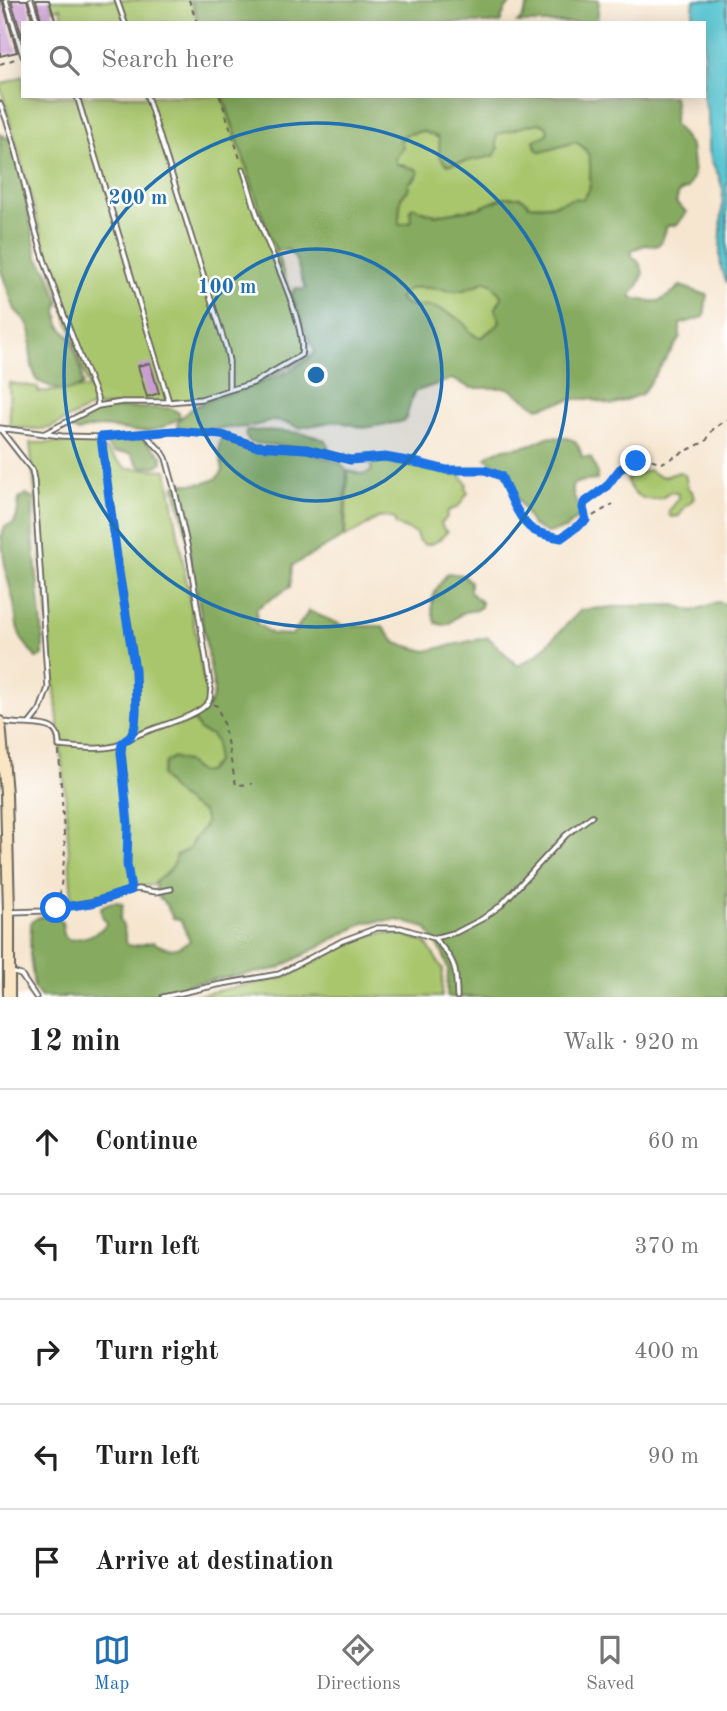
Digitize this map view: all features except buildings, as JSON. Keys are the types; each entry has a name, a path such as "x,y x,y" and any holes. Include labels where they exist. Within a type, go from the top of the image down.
{"street":[{"path":"0,724 6,794 9,997"}],"lane":[{"path":"6,0 21,52"},
{"path":"31,0 37,21"},
{"path":"117,0 123,21"},
{"path":"79,98 169,402"},
{"path":"148,98 226,347 229,390"},
{"path":"0,104 45,262 98,406"},
{"path":"45,433 98,406 122,402 201,399 253,383 301,355 297,321 262,229 243,169"},
{"path":"0,428 62,436 101,437 174,431 222,435 255,446 307,449 350,460"},
{"path":"0,428 32,470 36,488 48,688 40,710 29,724"},
{"path":"0,724 49,727 59,738 59,746 109,748 130,737 184,718 209,702 211,690 186,537 166,458 145,434"},
{"path":"101,437 135,670 135,726 130,737"},
{"path":"122,743 125,781"},
{"path":"434,938 457,932 500,906 566,835 592,816"},
{"path":"9,912 42,911 92,903 131,890 156,892 171,889"},
{"path":"163,997 279,974 342,941 377,928 401,928 434,938 450,954 454,964 457,997"},
{"path":"9,971 21,975 36,997"}],"path":[{"path":"189,0 196,21"},
{"path":"0,64 21,57"},
{"path":"221,98 243,169"},
{"path":"586,520 584,503 606,487 620,469 636,461 653,460 662,463 706,441 713,428 727,420"},
{"path":"350,460 385,457 447,470 485,470 501,476 530,528 542,535 561,538 613,504"},
{"path":"209,702 217,706 223,722 236,785 252,784"},
{"path":"56,908 65,851 59,746"},
{"path":"125,781 127,864 131,890"}],"green space":[{"path":"50,0 190,0 197,18 238,11 239,21 63,21 61,8 52,10"},
{"path":"192,0 513,0 501,21 198,21"},
{"path":"539,0 599,0 597,21 519,21 527,7"},
{"path":"21,77 21,98 223,98 294,304 309,357 256,383 204,400 91,407 50,428 10,427 9,383 38,387 38,392 89,388 45,248 0,85"},
{"path":"224,98 674,98 674,124 691,146 694,175 688,188 679,192 676,203 687,212 677,225 667,226 662,241 657,246 645,245 632,250 632,256 641,265 642,275 632,298 658,301 680,286 707,295 704,317 680,324 680,338 642,394 612,405 590,399 574,399 538,408 508,388 471,388 452,379 414,392 405,421 364,428 337,421 299,428 272,421 249,427 195,430 177,426 183,416 199,405 279,375 306,361 315,351 292,295 296,288 306,288 297,263 288,250 277,251 271,241","holes":["540,123 546,126 546,135 534,140 536,149 541,152 575,142 588,154 590,186 583,199 538,206 529,205 519,197 505,197 479,208 435,215 415,207 410,209 411,222 399,225 401,197 419,173 416,169 397,164 395,159 403,147 401,140 405,135 422,131 438,137 439,154 448,165 494,156 498,149 497,135 528,125","485,281 491,283 502,297 495,310 500,320 499,324 481,337 474,335 463,322 446,312 410,305 399,299 410,289 458,291"]},
{"path":"539,123 546,126 548,131 541,152 575,142 590,155 591,188 583,199 550,205 529,205 519,197 505,197 479,208 435,215 419,210 411,217 412,222 399,225 401,197 408,190 409,183 417,177 394,159 403,147 401,140 405,135 422,131 438,137 440,144 496,141 497,135 505,131"},
{"path":"0,134 11,140 37,256 48,272 59,302 57,311 60,326 71,339 81,370 83,385 70,390 60,390 37,381 32,366 31,333 27,322 15,310 0,268"},
{"path":"485,281 491,283 502,297 497,311 499,324 481,337 445,311 407,305 399,299 410,289 458,291"},
{"path":"106,408 171,408 179,413 180,417 166,426 152,430 104,427 78,432 71,428 75,421"},
{"path":"246,431 308,435 326,441 329,448 323,451 253,443 245,435"},
{"path":"548,437 574,441 582,457 591,458 597,472 597,480 573,484 574,496 582,514 565,529 547,533 532,525 502,469 486,458 499,450 525,446"},
{"path":"142,438 162,456 162,463 141,467 130,453 114,453 104,442 110,439"},
{"path":"222,438 257,449 306,451 340,463 347,471 343,537 292,566 290,587 257,608 256,623 272,634 292,635 309,611 344,626 382,626 396,643 426,651 488,637 518,666 538,654 581,610 675,605 693,611 717,602 727,604 727,997 447,997 448,969 443,954 426,928 398,920 366,922 277,969 195,983 140,997 41,997 34,988 30,955 31,923 38,918 46,916 58,920 62,922 64,935 69,940 80,938 95,934 107,923 102,916 101,907 118,902 123,905 120,919 127,945 153,942 172,949 190,941 181,921 173,918 157,895 155,882 172,867 176,855 189,849 204,827 205,821 203,812 185,801 165,781 161,775 165,763 173,757 185,761 199,772 207,772 216,762 216,742 211,735 201,731 192,719 208,707 214,689 186,532 175,487 177,484 209,482 219,476 223,471 219,452"},
{"path":"96,442 126,468 167,470 208,705 219,740 219,770 207,810 207,827 187,871 154,885 133,887 109,897 72,904 65,790 30,443"},
{"path":"372,462 460,475 467,483 468,493 458,507 448,511 446,519 441,523 447,532 440,539 425,545 418,540 416,533 396,525 394,519 384,517 345,537 348,471 368,473 372,471"},
{"path":"649,470 661,476 679,472 685,475 694,499 679,516 671,517 669,514 679,498 677,493 670,492 651,500 638,496 629,486 627,479"},
{"path":"26,494 33,499 33,536 43,637 43,656 36,658 21,638 17,626 1,537 5,526 13,524 19,499"},
{"path":"448,573 462,575 470,581 470,592 481,602 481,607 459,615 445,625 436,623 432,602"},
{"path":"378,933 403,934 426,943 443,969 442,997 186,997 283,978 357,940"}],"water":[{"path":"694,0 727,0 727,283 721,268 720,254 723,190 709,150 708,115 704,98 706,98 706,21 692,21"}],"route":[{"path":"56,908 92,903 131,890 128,879 128,825 121,752 122,743 130,737 135,726 135,670 101,437 174,431 222,435 255,446 307,449 350,460 385,457 447,470 485,470 501,476 530,528 542,535 561,538 586,520 584,503 606,487 620,469 636,461"}]}
